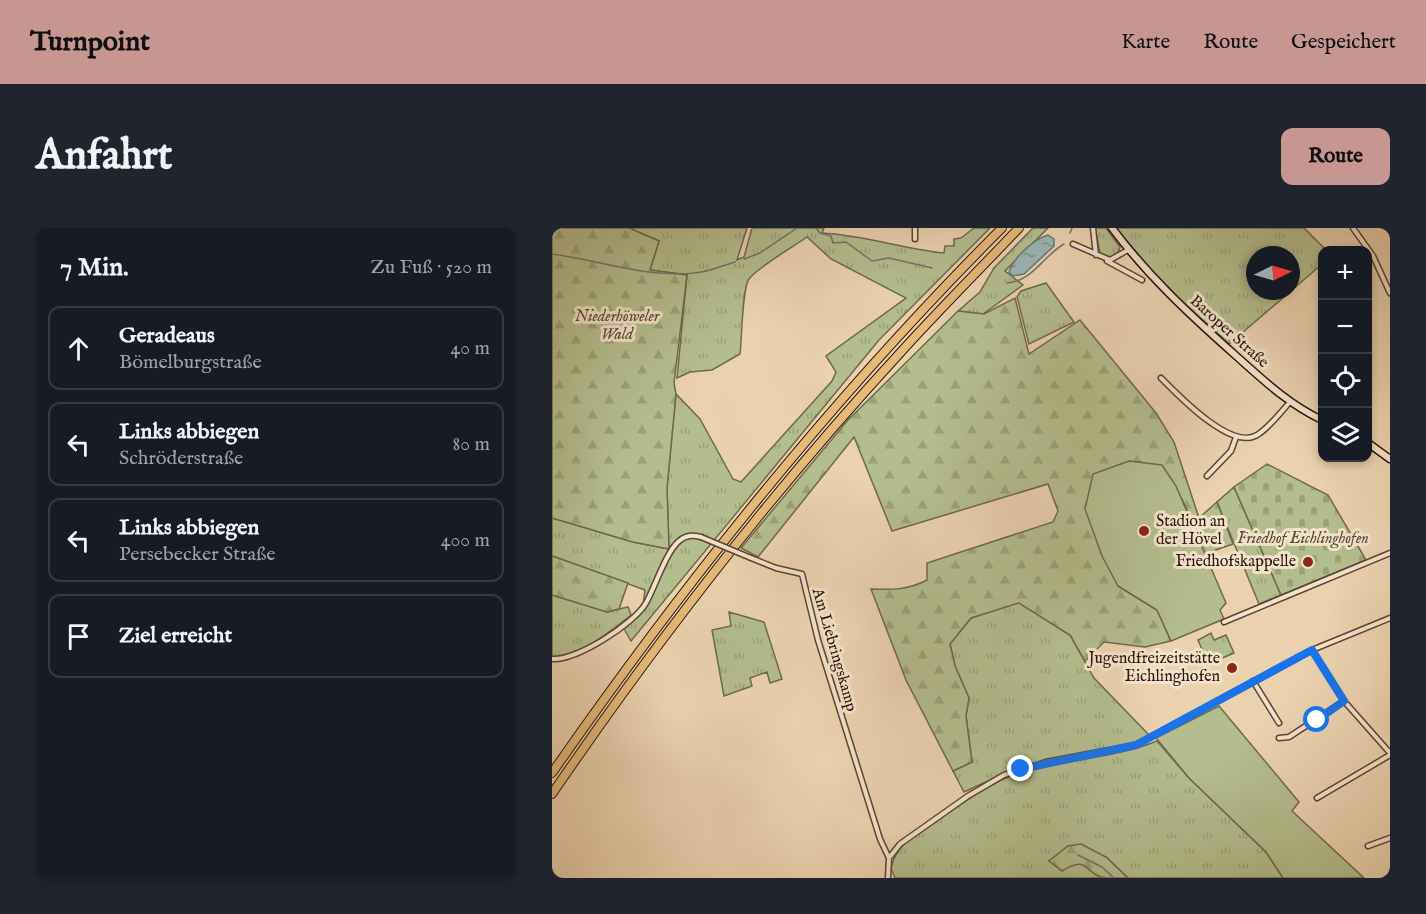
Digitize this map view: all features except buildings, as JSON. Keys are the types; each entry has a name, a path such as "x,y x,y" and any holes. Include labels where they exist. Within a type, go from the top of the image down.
{"highway":[{"path":"552,773 667,614 756,500 889,347 1002,228"},
{"path":"552,794 632,681 757,519 901,352 1019,228"}],"main road":[{"name":"Baroper Straße","path":"1112,228 1128,250 1176,303 1290,402 1318,417"},
{"path":"1372,446 1390,459"}],"street":[{"path":"915,228 915,239"},
{"path":"1093,228 1099,257"},
{"path":"1353,228 1373,256 1390,293"},
{"path":"1073,244 1142,280"},
{"path":"1099,257 1117,259 1128,250"},
{"path":"1161,378 1193,410 1236,437 1257,435 1290,402"},
{"path":"1207,476 1231,451 1236,437"},
{"name":"Am Liebringskamp","path":"552,660 576,655 634,616 646,603 678,541 688,536 701,537 776,568 802,574 838,708 880,839 889,858"},
{"path":"1224,622 1390,553"},
{"path":"888,878 889,858 913,833 991,781 1046,762 1136,745 1312,650 1390,618"},
{"path":"1312,650 1344,701 1390,754 1317,798"},
{"path":"1253,681 1279,723"},
{"path":"1279,738 1289,736 1344,701"},
{"path":"1368,846 1389,841"}],"green space":[{"name":"Niederhöweler Wald","path":"552,228 629,228 659,241 650,270 687,275 674,383 676,394 667,488 669,549 633,542 552,518"},
{"path":"629,228 747,228 737,260 744,257 752,228 824,228 822,233 853,236 944,253 945,246 954,246 954,239 961,238 974,228 990,228 879,340 631,641 623,627 642,612 645,590 552,556 552,518 633,542 669,549 667,488 676,394 700,419 733,479 741,482 832,381 836,372 826,356 906,298 831,259 807,237 768,263 749,279 744,303 740,354 712,370 690,372 677,378 687,275 650,270 659,241"},
{"path":"1033,228 1048,228 1005,271 1023,285 983,314 958,311 980,292 994,268"},
{"path":"1095,228 1106,228 1120,247 1118,254 1109,258 1100,253"},
{"path":"1116,228 1304,228 1322,246 1318,246 1318,267 1300,283 1300,246 1246,246 1246,300 1280,300 1229,344 1167,289"},
{"path":"1046,283 1074,322 1029,344 1017,297 1021,291"},
{"path":"1015,298 1029,354 1080,320 1156,413 1174,442 1199,518 1217,502 1233,544 1204,554 1184,503 1164,474 1151,465 1135,462 1116,466 1118,586 1157,610 1171,641 1145,647 1104,642 1085,661 1070,635 1019,603 971,618 950,644 955,666 969,698 966,716 972,762 953,771 906,680 871,589 900,589 913,586 927,580 927,563 1053,522 1058,511 1048,484 892,531 854,437 758,557 741,548 848,420 958,311 984,314"},
{"name":"Stadion an der Hövel","path":"1129,461 1162,465 1176,486 1226,603 1220,610 1224,619 1171,641 1157,610 1118,586 1102,556 1085,509 1093,474"},
{"name":"Friedhof Eichlinghofen","path":"1267,464 1328,495 1366,560 1281,595 1234,487"},
{"path":"1234,487 1281,595 1259,604 1217,502"},
{"path":"552,556 628,583 619,609 607,612 552,595"},
{"path":"552,595 607,612 628,607 631,615 584,648 563,656 552,657"},
{"path":"1019,602 1070,635 1094,678 1150,736 1117,747 1035,763 964,792 953,771 972,762 966,716 969,698 955,666 950,644 971,618"},
{"path":"729,612 764,622 782,679 770,683 767,672 750,678 752,686 724,696 712,630 731,626"},
{"path":"1211,633 1214,640 1226,635 1234,653 1213,662 1207,661 1198,640"},
{"path":"1219,706 1299,802 1292,811 1364,878 1283,878 1266,852 1189,778 1156,738"},
{"path":"1157,741 1189,778 1266,852 1283,878 1128,878 1106,857 1068,846 1049,861 1082,864 1101,878 895,878 891,868 897,852 908,840 991,785 1029,770 1121,752"},
{"path":"1081,844 1106,857 1128,878 1104,878 1077,864 1062,871 1049,861 1068,846"}],"water":[{"path":"1048,235 1054,239 1054,246 1024,274 1013,276 1009,272 1019,255 1037,240"}],"waterway":[{"path":"744,259 760,253 797,228"},
{"path":"816,228 820,233 831,236 833,243 846,242 872,261 889,258 932,268"},
{"path":"1070,233 1072,228"},
{"path":"1007,283 1024,278 1064,244"},
{"path":"552,254 640,271 676,274 705,271 735,262"},
{"path":"1078,855 1102,867 1114,878"}],"place":[{"name":"Stadion an der Hövel","path":"1144,531"},
{"name":"Friedhofskappelle","path":"1308,562"},
{"name":"Jugendfreizeitstätte Eichlinghofen","path":"1232,668"}],"route":[{"path":"1021,769 1067,758 1122,750 1136,745 1312,650 1344,701 1317,720"}]}
